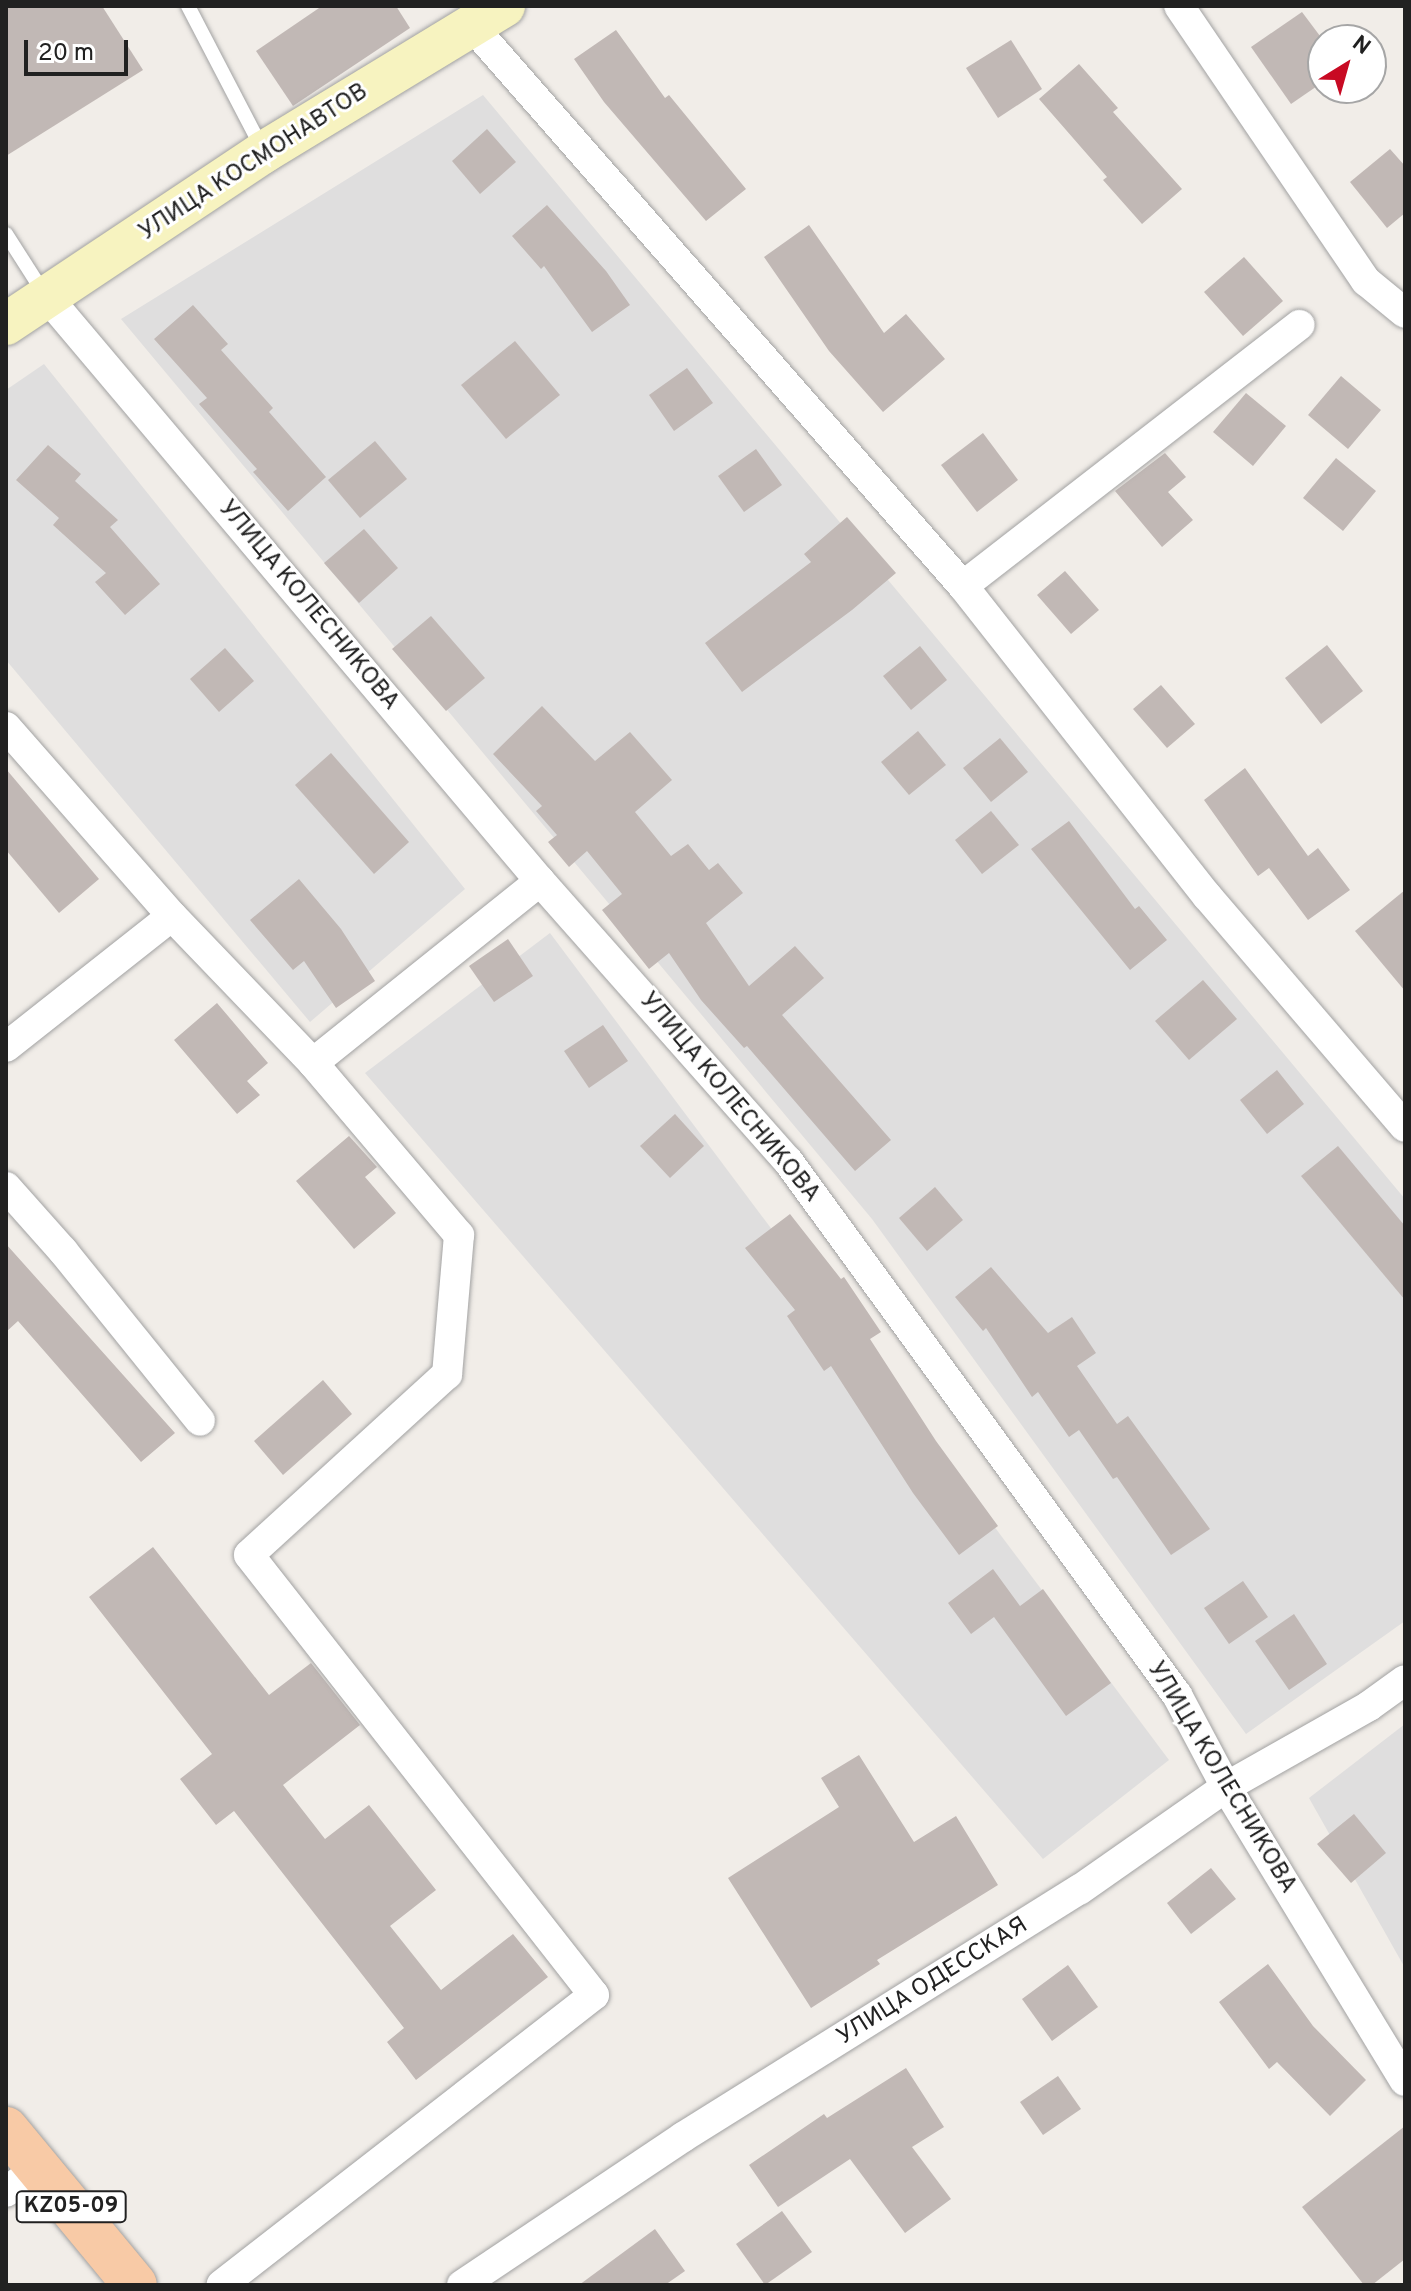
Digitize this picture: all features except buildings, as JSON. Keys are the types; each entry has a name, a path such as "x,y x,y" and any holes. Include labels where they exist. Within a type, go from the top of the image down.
{"main road":[{"name":"УЛИЦА КОСМОНАВТОВ","path":"6,324 264,152 488,16"},
{"name":"KZ05-09","path":"6,2129 22,2180 135,2285"}],"street":[{"path":"1179,6 1366,281 1405,313"},
{"path":"488,16 963,586 1207,896 1405,1127"},
{"name":"УЛИЦА КОЛЕСНИКОВА","path":"48,298 540,881 788,1161 1177,1695 1226,1787 1405,2081"},
{"path":"963,586 1300,325"},
{"path":"6,727 172,916 313,1063 459,1235 447,1374 249,1555 594,1995 221,2285"},
{"path":"313,1063 540,881"},
{"path":"6,1047 172,916"},
{"path":"6,1187 63,1251 200,1421"},
{"name":"УЛИЦА ОДЕССКАЯ","path":"462,2285 683,2137 1079,1890 1226,1787 1369,1706 1405,1680"}],"lane":[{"path":"188,6 264,152"},
{"path":"6,234 48,298"}],"shaded area":[{"path":"483,95 1405,1199 1405,1621 1246,1734 872,1219 121,319"},
{"path":"44,364 465,889 310,1022 6,660 6,390"},
{"path":"550,933 1169,1760 1043,1859 365,1073"},
{"path":"1405,1724 1405,1968 1309,1798"}]}
